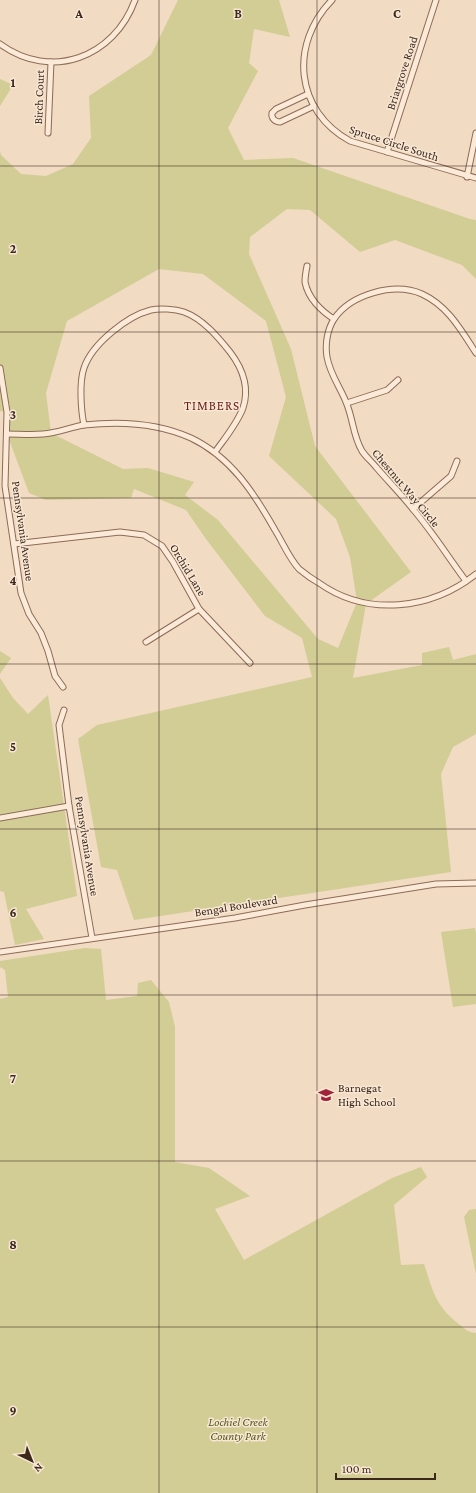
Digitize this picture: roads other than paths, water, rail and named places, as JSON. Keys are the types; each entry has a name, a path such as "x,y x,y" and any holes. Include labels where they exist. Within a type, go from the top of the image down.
{"street":[{"path":"0,44 23,57 37,61 65,61 78,58 104,45 122,26 131,12 135,0"},
{"name":"Spruce Circle South","path":"332,0 318,19 307,41 304,62 304,73 308,94 321,117 339,134 350,140 468,177 476,178"},
{"name":"Briargrove Road","path":"387,152 436,0"},
{"name":"Birch Court","path":"48,133 51,62"},
{"path":"308,94 276,109 272,113 272,117 275,121 280,122 314,106"},
{"path":"468,177 476,133"},
{"path":"307,266 305,281 308,290 319,308 334,319"},
{"name":"Chestnut Way Circle","path":"466,582 413,508 362,452 347,403 327,358 328,334 334,319 348,306 359,299 370,294 388,290 414,291 438,304 452,317 476,354"},
{"path":"84,425 81,412 83,368 104,338 131,319 151,310 184,312 199,321 216,335 239,366 245,378 246,392 243,408 238,419 216,452"},
{"name":"Pennsylvania Avenue","path":"0,368 7,412 6,486 21,593 29,614 41,633 55,676 63,687"},
{"path":"347,403 387,390 398,380"},
{"path":"7,434 44,434 84,425 136,423 156,427 191,438 216,452 248,488 261,506 299,568 329,590 363,603 394,605 432,598 448,592 466,582 476,574"},
{"path":"413,508 451,476 457,461"},
{"name":"Orchid Lane","path":"14,544 120,532 144,535 162,546 173,562 199,609 250,663"},
{"path":"146,642 199,609"},
{"name":"Pennsylvania Avenue","path":"64,710 59,725 69,806 92,938"},
{"path":"0,818 69,806"},
{"name":"Bengal Boulevard","path":"0,952 235,918 436,884 476,883"}],"place":[{"name":"Barnegat High School","path":"326,1095"}],"district":[{"name":"TIMBERS","path":"212,405"}],"park label":[{"name":"Lochiel Creek County Park","path":"238,1429"}]}
